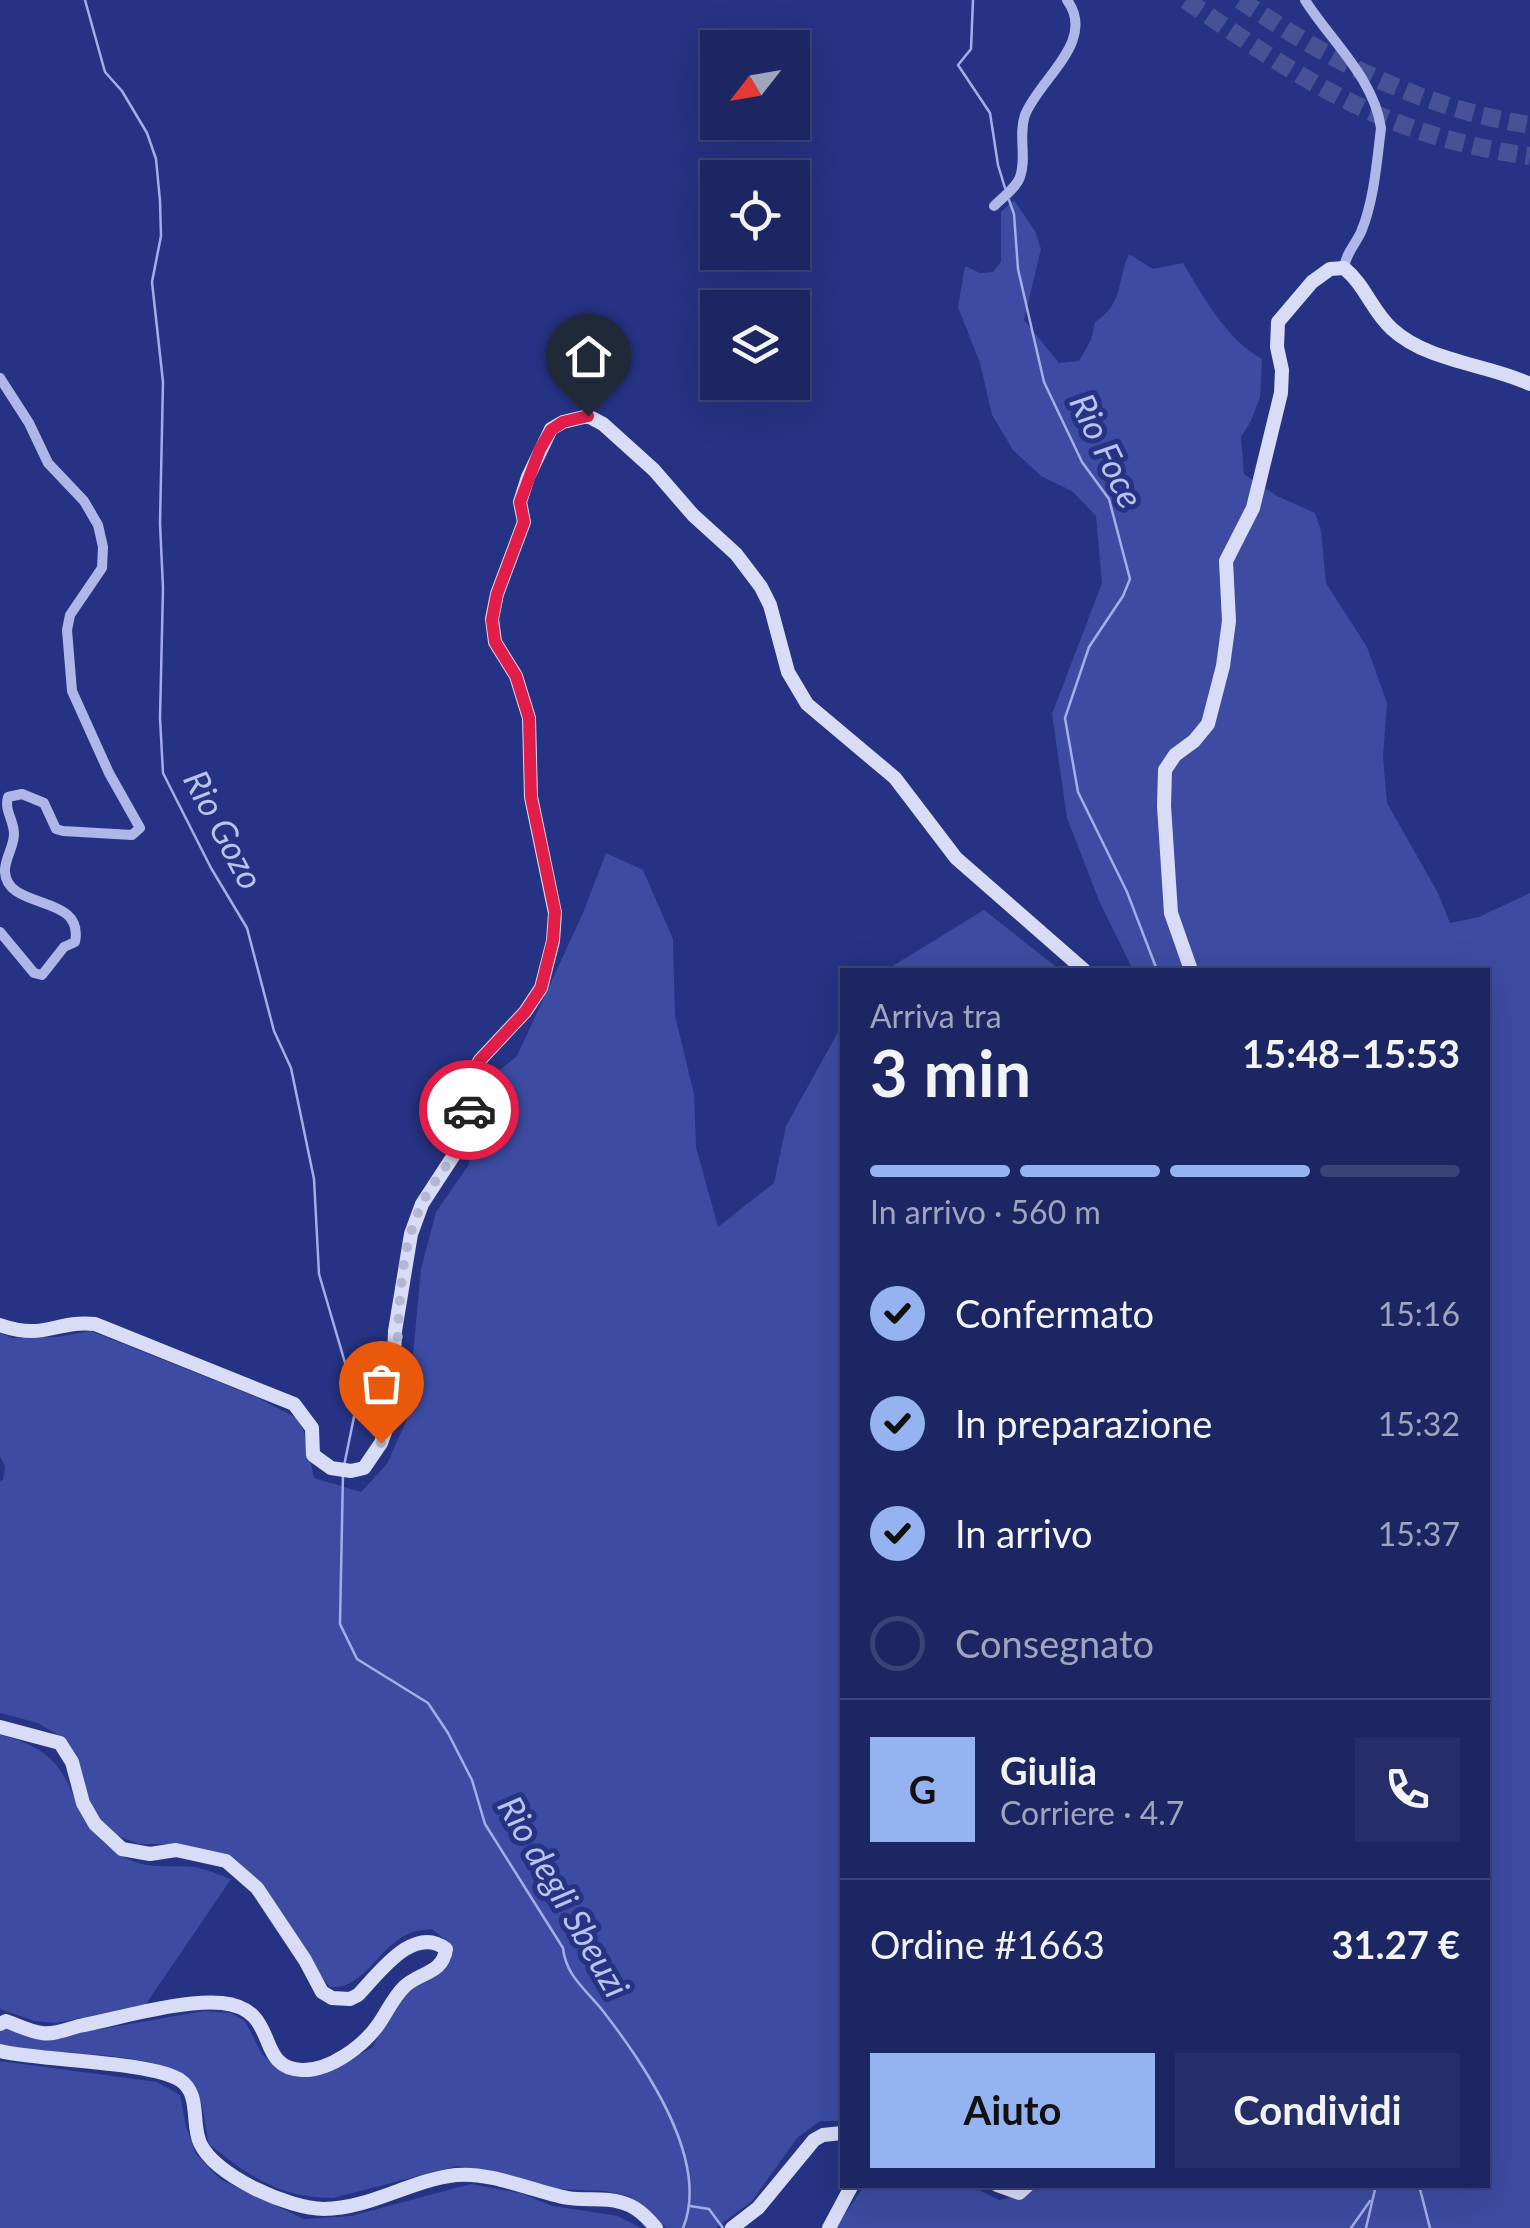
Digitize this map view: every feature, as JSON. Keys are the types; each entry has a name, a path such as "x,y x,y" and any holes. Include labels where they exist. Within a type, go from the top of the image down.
{"main road":[{"path":"1190,968 1172,912 1165,770 1208,724 1223,666 1228,621 1226,561 1253,508 1281,393 1278,322 1312,282 1330,270 1344,268 1358,280 1386,322 1410,342 1530,384"},
{"path":"0,1324 32,1333 74,1322 95,1324 294,1404 312,1428 313,1455 331,1468 350,1471 364,1468 371,1460 392,1413 397,1316 410,1234 422,1204 465,1138 470,1079 480,1060 525,1012 541,988 553,940 555,912 531,797 529,718 516,676 495,642 492,620 497,594 524,522 520,502 551,430 563,422 588,416 603,424 654,470 750,570 770,605 788,672 807,704 895,778 956,858 1082,968"},
{"path":"0,1726 60,1744 72,1762 89,1814 122,1849 150,1854 176,1850 226,1861 256,1888 306,1960 322,1992 332,1998 358,1994 419,1940 435,1940 446,1949 445,1961 408,1983 362,2044 336,2060 301,2070 282,2064 265,2042 262,2024 248,2008 219,2002 43,2034 6,2021 0,2024"},
{"path":"0,2051 134,2069 168,2075 182,2082 192,2095 200,2144 221,2168 283,2200 323,2209 459,2175 572,2199 618,2201 633,2206 656,2228"},
{"path":"736,2226 758,2208 814,2140 840,2133"},
{"path":"828,2228 850,2188"}],"street":[{"path":"994,206 1020,178 1024,118 1069,50 1077,25 1075,11 1066,0"},
{"path":"1305,0 1358,74 1381,128 1361,233 1346,257 1344,268"},
{"path":"0,378 48,463 58,478 84,501 98,525 102,568 70,615 66,630 72,691 109,773 140,828 132,835 64,831 56,829 44,803 22,794 8,797 6,806 14,834 4,871 8,882 32,900 58,907 70,916 77,932 75,942 64,947 42,975 34,974 0,932"}],"shaded area":[{"path":"1014,200 1035,231 1041,249 1024,320 1059,363 1079,361 1091,340 1095,322 1116,299 1129,254 1153,269 1183,263 1227,329 1262,359 1260,397 1241,437 1244,474 1277,496 1315,513 1321,531 1326,583 1367,647 1387,703 1383,757 1387,803 1438,893 1450,923 1479,917 1530,893 1530,2228 835,2228 863,2188 975,2188 999,2200 1032,2192 1034,2188 1490,2188 1490,968 1132,968 1100,903 1067,818 1052,714 1102,583 1096,516 1072,491 1041,476 1013,450 992,415 980,363 958,307 965,266 980,273 993,272 1001,262 1001,212"},
{"path":"606,853 643,870 673,939 675,1016 694,1094 696,1147 718,1227 774,1183 786,1126 840,1029 840,2121 820,2121 797,2138 752,2201 716,2228 667,2228 629,2196 557,2189 457,2166 333,2198 296,2194 252,2175 209,2144 197,2093 188,2079 173,2069 127,2058 0,2045 0,2028 5,2027 49,2038 204,2011 231,2013 245,2021 262,2054 279,2070 292,2074 342,2064 373,2047 389,2013 405,1993 440,1973 451,1960 452,1946 432,1929 416,1931 397,1940 352,1982 330,1987 224,1854 176,1844 139,1844 113,1834 97,1818 61,1737 38,1723 0,1713 0,1481 5,1467 0,1456 0,1333 12,1338 58,1337 91,1331 256,1397 297,1418 314,1478 361,1492 387,1464 407,1419 421,1269 436,1212 468,1166 488,1080 517,1056 583,913"},
{"path":"984,910 1057,968 889,968"},
{"path":"0,1735 28,1744 47,1756 60,1770 95,1834 124,1857 152,1866 199,1868 231,1879 146,2004 57,2023 35,2021 0,2009"},
{"path":"0,2061 157,2082 180,2095 196,2154 220,2179 304,2219 351,2216 471,2184 520,2193 553,2206 618,2216 641,2228 0,2228"}],"waterway":[{"name":"Rio Gozo","path":"85,0 105,72 122,91 147,133 156,159 161,236 152,282 163,382 163,773 211,868 247,928 274,1031 291,1068 314,1179 319,1274 353,1390 355,1412 344,1466"},
{"name":"Rio Foce","path":"973,0 971,49 958,65 990,113 1005,188"},
{"name":"Rio Foce","path":"1009,200 1014,214 1018,269 1044,382 1082,462 1109,499 1130,579 1089,647 1065,718 1078,792 1127,892 1156,968"},
{"name":"Rio degli Sbeuzi","path":"343,1474 340,1624 357,1659 428,1703 472,1780 485,1824 563,1948 573,1975 654,2085 681,2143 688,2173 689,2201 683,2228"},
{"name":"Rio Foce","path":"1366,2228 1375,2188"},
{"path":"1420,2188 1430,2228"},
{"path":"1351,2228 1370,2201"},
{"path":"690,2206 709,2209 723,2228"}],"tunnel":[{"path":"1186,0 1269,56 1348,101 1432,135 1530,156"},
{"path":"1240,0 1308,43 1378,79 1451,107 1530,125"}],"way so far":[{"path":"381,1443 392,1413 400,1287 410,1234 422,1204 465,1138 469,1110"}],"route":[{"path":"469,1110 470,1079 480,1060 525,1012 541,988 553,940 555,912 531,797 529,718 516,676 495,642 492,620 497,594 524,522 520,502 540,449 551,430 563,422 588,416"}]}
